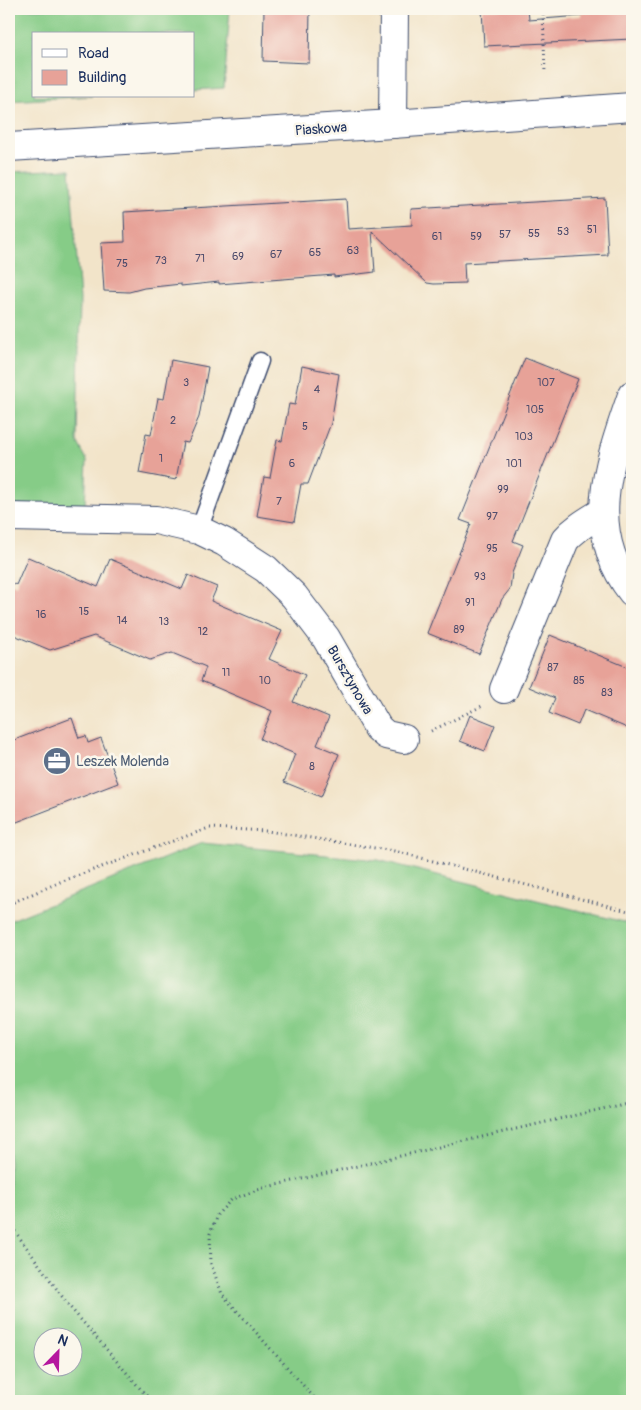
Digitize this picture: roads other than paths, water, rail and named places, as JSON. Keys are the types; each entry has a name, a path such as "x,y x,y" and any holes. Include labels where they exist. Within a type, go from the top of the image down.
{"street":[{"path":"394,9 394,124"},
{"name":"Piaskowa","path":"9,147 394,124 632,107"},
{"path":"632,395 614,447 606,482 604,511 608,545 622,579 632,592"},
{"path":"504,689 565,540 582,524 604,511"},
{"name":"Bursztynowa","path":"9,517 156,520 199,530 224,542 266,569 294,596 326,638 378,728 386,735 404,739"}],"lane":[{"path":"199,530 260,361"}],"place":[{"name":"Leszek Molenda","path":"57,761"}]}
